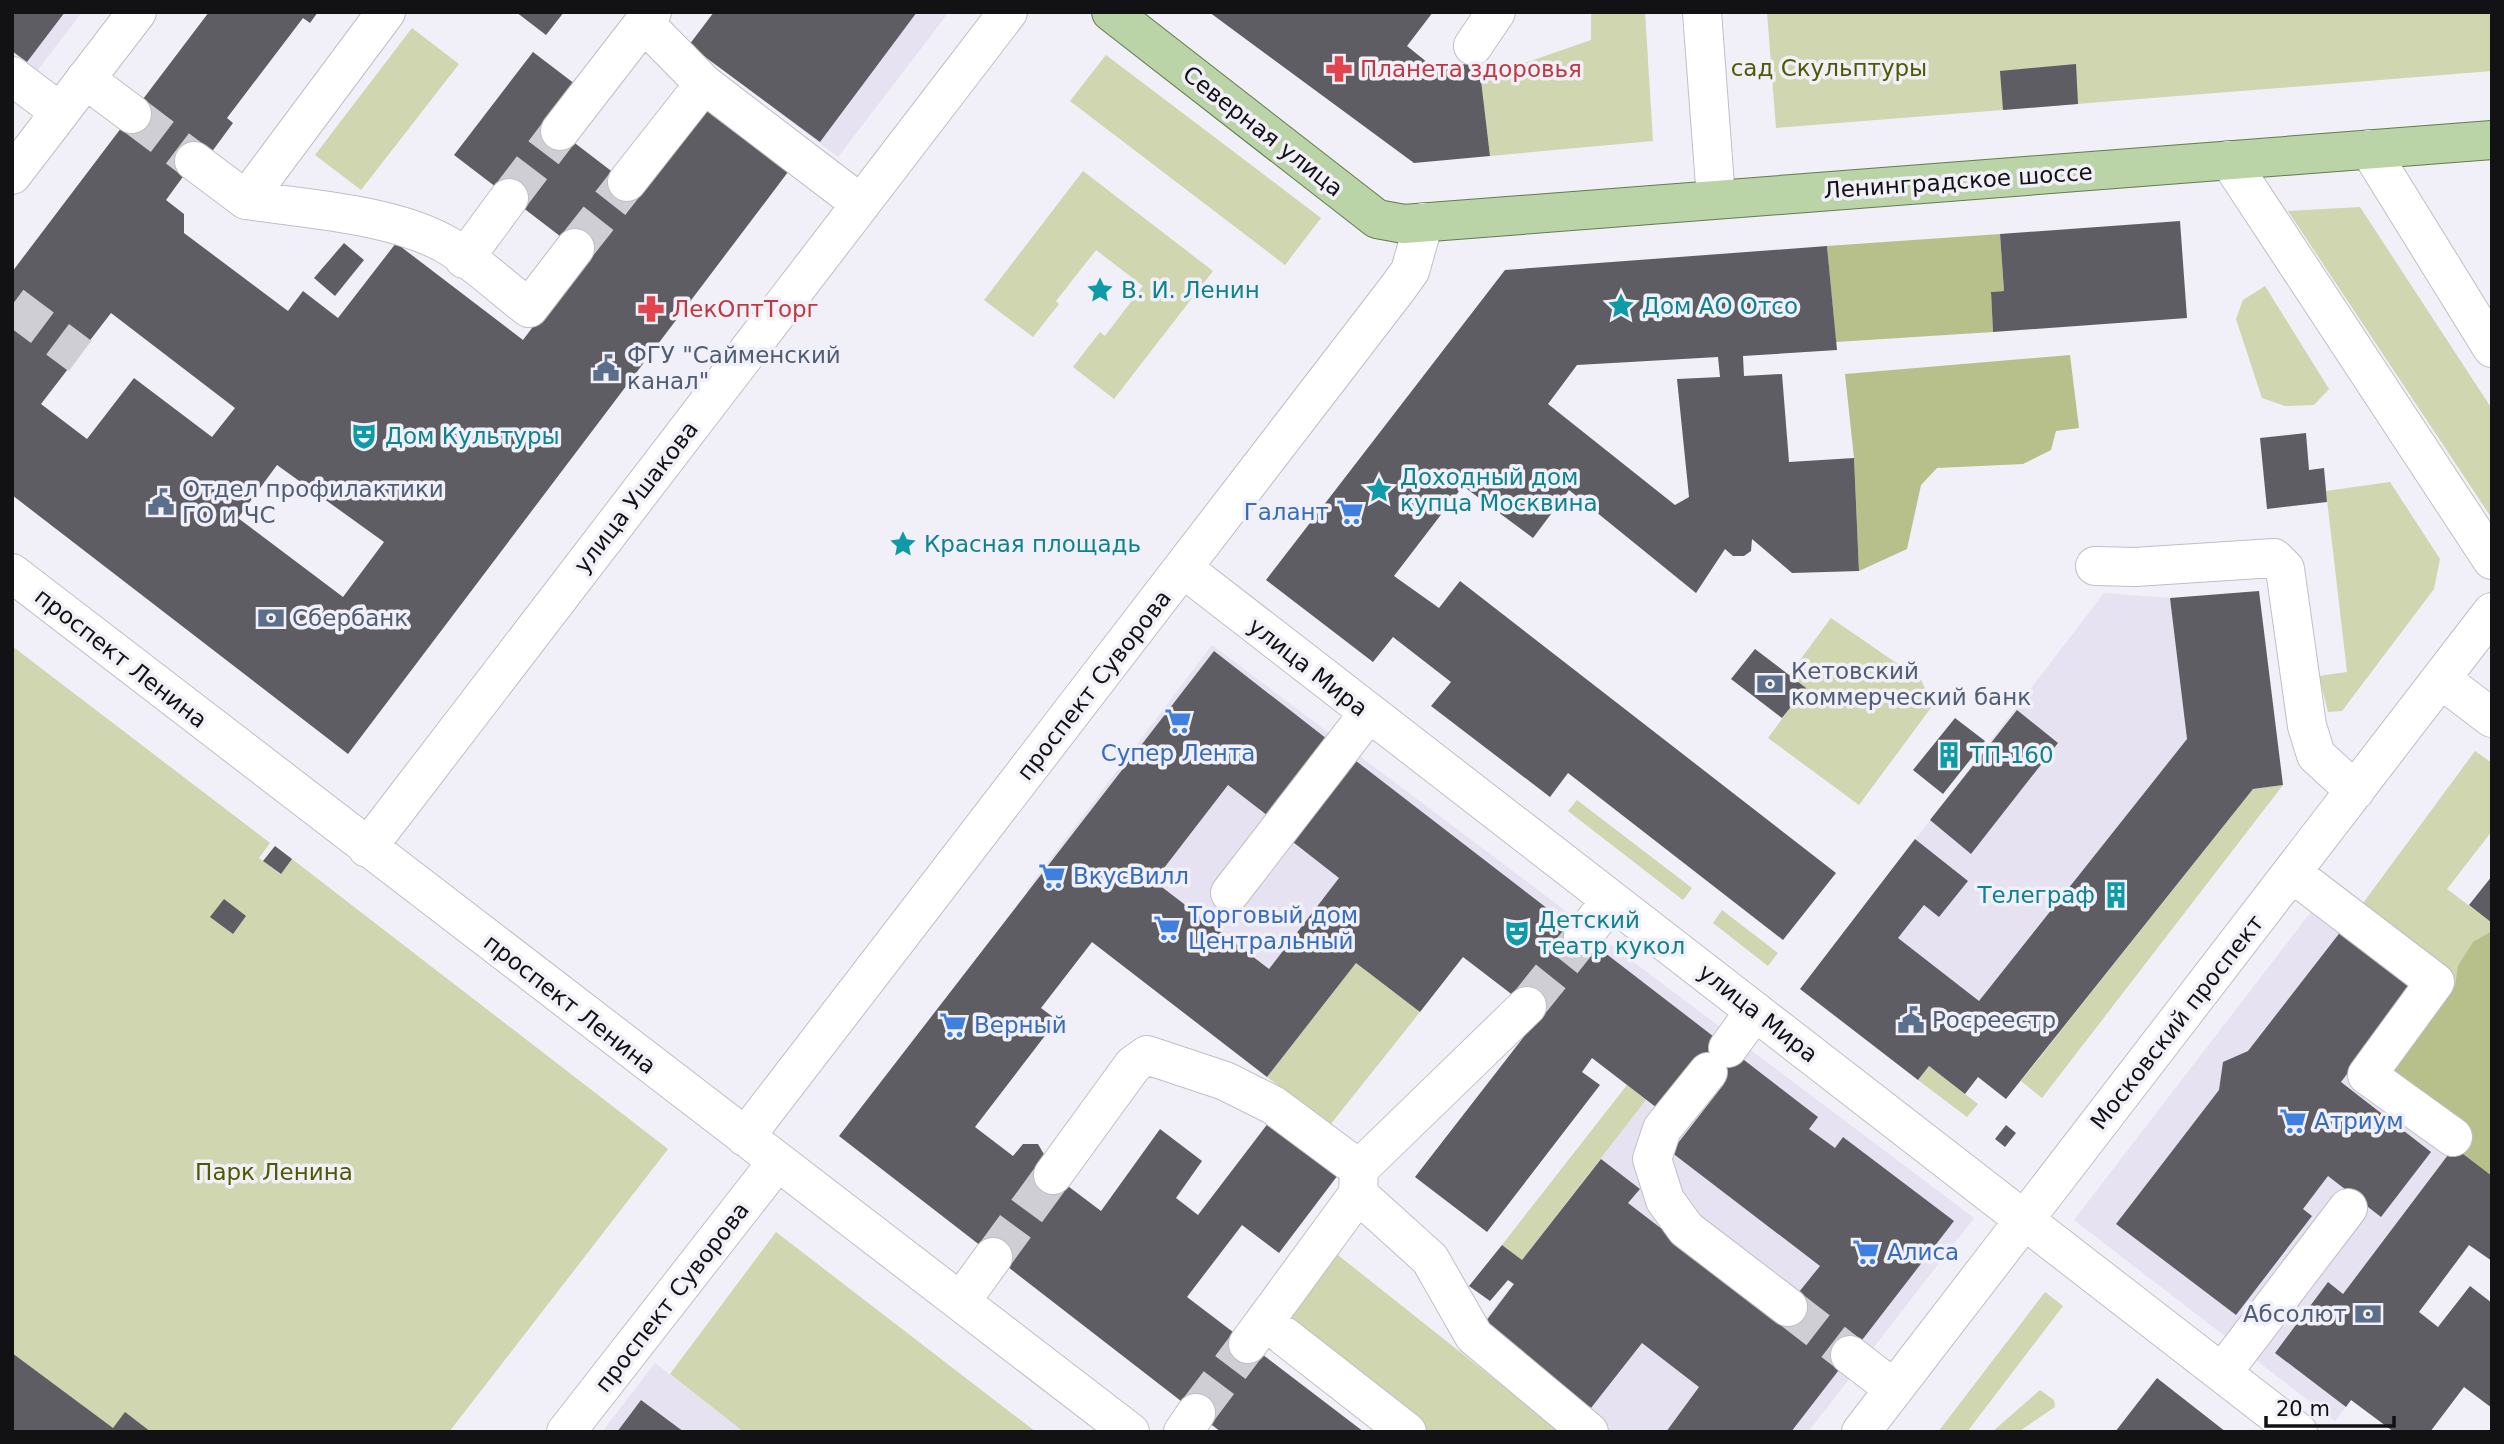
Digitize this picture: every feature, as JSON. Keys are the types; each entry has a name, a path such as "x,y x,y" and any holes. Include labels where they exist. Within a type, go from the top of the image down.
{"main road":[{"name":"Северная улица","path":"1111,12 1377,219 1404,224 1424,222"},
{"name":"Ленинградское шоссе","path":"1424,222 2492,140"}],"street":[{"path":"12,175 136,12"},
{"path":"246,200 386,12"},
{"name":"улица Ушакова","path":"367,848 1008,12"},
{"path":"1473,46 1496,12"},
{"path":"1702,12 1716,199"},
{"path":"560,131 648,18 705,84 861,204"},
{"path":"12,76 60,112"},
{"path":"85,79 132,114"},
{"path":"627,183 705,84"},
{"path":"2369,149 2492,348"},
{"path":"2229,160 2492,560"},
{"path":"194,161 246,200 393,225 447,245 529,308 575,248"},
{"path":"464,258 509,198"},
{"name":"проспект Суворова","path":"745,1137 1184,569 1410,271 1424,222"},
{"path":"2095,566 2135,567 2274,558 2285,569 2307,726 2316,755 2355,791"},
{"name":"улица Мира","path":"1184,569 2298,1432"},
{"name":"проспект Ленина","path":"12,573 1130,1432"},
{"name":"Московский проспект","path":"1861,1432 2492,612"},
{"path":"2442,680 2492,718"},
{"path":"1230,893 1368,713"},
{"path":"2292,873 2435,982 2367,1075 2453,1136"},
{"path":"1583,936 1611,901"},
{"path":"1407,1432 1266,1340 1359,1182 1527,1006"},
{"path":"1755,1011 1662,1129 1652,1158 1665,1200 1686,1229 1787,1307"},
{"path":"1053,1175 1133,1065 1147,1055 1224,1081 1273,1105 1359,1182 1430,1259 1474,1336 1589,1432"},
{"name":"проспект Суворова","path":"566,1432 777,1162"},
{"path":"2222,1373 2348,1208"},
{"path":"961,1301 993,1257"},
{"path":"1850,1356 1894,1389"}],"shaded area":[{"path":"12,12 82,12 12,104"},
{"path":"714,12 949,12 838,157 690,45"},
{"path":"2104,593 2170,598 2187,739 1979,1001 1861,910"},
{"path":"1212,645 1974,1218 1808,1432 1561,1432 1459,1351 1513,1285 1508,1280 1646,1100 1656,1108 1454,837 1267,1077 1026,891"},
{"path":"2330,887 2455,985 2390,1070 2454,1147 2492,1176 2492,1216 2335,1421 2074,1220"},
{"path":"655,1363 744,1432 602,1432"}],"green space":[{"path":"1591,12 1645,12 1653,141 1490,156 1481,78 1591,40"},
{"name":"сад Скульптуры","path":"1767,12 2492,12 2492,71 1776,128"},
{"path":"412,28 459,64 361,190 315,155"},
{"path":"1106,55 1321,218 1285,265 1070,101"},
{"path":"1083,171 1213,271 1114,399 1073,367 1100,332 1105,336 1143,286 1096,250 1056,301 1059,304 1033,337 984,300"},
{"path":"2360,207 2492,409 2491,517 2288,211"},
{"path":"2000,234 2004,291 1991,292 1993,332 1836,342 1827,246"},
{"path":"2265,286 2329,389 2314,405 2285,406 2262,398 2236,319 2243,300"},
{"path":"2070,355 2079,428 2056,431 2051,450 2023,464 1937,468 1921,485 1907,549 1859,571 1854,458 1845,374"},
{"path":"2390,482 2440,559 2434,589 2342,711 2328,712 2319,676 2347,672 2326,491"},
{"path":"1831,618 1921,680 1933,705 1859,805 1768,738 1805,688 1789,675"},
{"name":"Парк Ленина","path":"12,646 270,843 259,858 280,874 292,859 668,1149 449,1432 12,1432"},
{"path":"2475,751 2492,763 2492,831 2447,889 2492,923 2492,931 2467,954 2459,968 2455,985 2358,910"},
{"path":"2283,785 2042,1098 2021,1081 2253,789"},
{"path":"1577,800 1692,888 1683,900 1568,811"},
{"path":"1722,910 1778,953 1768,966 1713,923"},
{"path":"2492,931 2492,1176 2454,1147 2390,1070 2455,985 2458,966 2473,942"},
{"path":"1356,963 1420,1012 1330,1125 1267,1077"},
{"path":"1929,1066 1978,1104 1967,1117 1918,1080"},
{"path":"1627,1085 1646,1100 1522,1260 1502,1245"},
{"path":"776,1232 1036,1432 744,1432 670,1374"},
{"path":"1334,1252 1561,1432 1426,1432 1283,1321"},
{"path":"2045,1292 2063,1306 1967,1432 1938,1432"},
{"path":"2040,1390 2054,1400 2055,1407 2018,1432 1992,1432"}],"building":[{"path":"12,12 65,12 27,62 12,51"},
{"path":"209,12 318,12 310,23 303,18 227,118 233,123 208,157 201,152 166,200 184,214 184,233 288,311 303,291 338,318 396,243 523,340 586,256 454,155 533,52 575,84 546,121 640,193 704,109 788,172 348,754 12,495 12,272","holes":["111,313 235,408 212,437 134,378 87,439 41,404","277,465 384,542 343,597 238,518"]},
{"path":"516,12 564,12 546,35"},
{"path":"714,12 917,12 820,142 689,45"},
{"path":"1209,12 1433,12 1407,46 1433,67 1479,63 1490,156 1414,163"},
{"path":"2076,64 2078,104 2003,110 2000,71"},
{"path":"2180,221 2187,318 1993,332 1991,292 2004,291 2000,234"},
{"path":"344,243 364,260 335,296 314,278"},
{"path":"1827,246 1837,350 1743,356 1744,376 1782,374 1789,462 1854,458 1859,571 1792,573 1752,539 1751,551 1744,556 1733,556 1725,549 1696,593 1569,490 1533,538 1463,486 1394,576 1439,608 1460,581 1836,873 1783,940 1568,773 1550,797 1431,706 1451,682 1393,637 1373,662 1266,580 1505,270","holes":["1718,357 1720,377 1677,379 1689,497 1675,505 1548,404 1577,365"]},
{"path":"2306,433 2309,470 2324,468 2327,502 2267,509 2260,438"},
{"name":"Телеграф","path":"2259,591 2283,785 2253,789 2006,1099 1978,1077 1965,1094 1929,1066 1918,1080 1800,989 1915,839 1968,881 1939,917 1924,905 1898,938 1979,1001 2187,739 2170,598"},
{"path":"1755,649 1806,688 1782,718 1731,679"},
{"path":"1214,651 1336,746 1276,822 1228,785 1154,881 1269,969 1339,878 1284,835 1347,754 1818,1117 1809,1129 1835,1148 1843,1137 1954,1221 1791,1432 1666,1432 1699,1387 1642,1343 1591,1408 1483,1325 1514,1284 1508,1280 1490,1301 1469,1286 1502,1245 1522,1260 1601,1159 1640,1189 1628,1203 1778,1318 1820,1266 1671,1152 1724,1084 1693,1060 1657,1108 1592,1058 1582,1072 1600,1085 1487,1232 1415,1177 1540,1016 1463,957 1420,1012 1356,963 1267,1077 1092,942 1041,1008 1057,1020 975,1127 1013,1156 1023,1144 1038,1144 1045,1156 1040,1165 1101,1211 1160,1129 1202,1161 1176,1198 1198,1215 1269,1122 1338,1175 1279,1253 1242,1225 1187,1297 1364,1432 1221,1432 839,1136"},
{"path":"2017,710 2058,743 1971,854 1930,820"},
{"name":"ТП-160","path":"1955,718 1985,741 1943,794 1913,770"},
{"path":"275,846 292,859 281,874 263,861"},
{"path":"2492,876 2492,923 2469,905"},
{"path":"224,899 246,916 233,934 210,917"},
{"name":"Атриум","path":"2345,926 2415,983 2341,1082 2431,1152 2381,1217 2328,1176 2303,1209 2312,1216 2236,1315 2116,1224 2219,1090 2223,1062 2248,1051"},
{"path":"2006,1125 2016,1133 2005,1147 1995,1139"},
{"path":"2454,1147 2492,1176 2492,1261 2469,1245 2419,1312 2438,1327 2470,1286 2492,1303 2492,1408 2464,1387 2430,1432 2394,1432 2351,1400 2346,1407 2275,1353 2328,1282 2343,1294"},
{"path":"12,1353 113,1428 125,1412 151,1432 12,1432"},
{"path":"2157,1378 2226,1432 2115,1432"},
{"path":"641,1400 684,1432 617,1432"}],"tunnel":[{"path":"132,114 194,161"},
{"path":"509,198 560,131"},
{"path":"575,248 627,182"},
{"path":"12,305 80,356"},
{"path":"1527,1006 1583,936"},
{"path":"993,1257 1053,1175"},
{"path":"1788,1307 1850,1355"},
{"path":"1196,1413 1248,1344"}],"place":[{"name":"Планета здоровья","path":"1339,69"},
{"name":"В. И. Ленин","path":"1100,290"},
{"name":"Дом АО Отсо","path":"1621,306"},
{"name":"ЛекОптТорг","path":"651,309"},
{"name":"ФГУ \"Сайменский канал\"","path":"606,368"},
{"name":"Дом Культуры","path":"364,436"},
{"name":"Доходный дом купца Москвина","path":"1379,490"},
{"name":"Отдел профилактики ГО и ЧС","path":"161,502"},
{"name":"Галант","path":"1350,512"},
{"name":"Красная площадь","path":"903,544"},
{"name":"Сбербанк","path":"271,618"},
{"name":"Кетовский коммерческий банк","path":"1770,684"},
{"name":"Супер Лента","path":"1178,721"},
{"name":"ТП-160","path":"1949,755"},
{"name":"ВкусВилл","path":"1052,876"},
{"name":"Телеграф","path":"2116,895"},
{"name":"Торговый дом Центральный","path":"1167,928"},
{"name":"Детский театр кукол","path":"1517,933"},
{"name":"Росреестр","path":"1911,1020"},
{"name":"Верный","path":"953,1025"},
{"name":"Атриум","path":"2293,1121"},
{"name":"Алиса","path":"1866,1252"},
{"name":"Абсолют","path":"2368,1314"}]}
